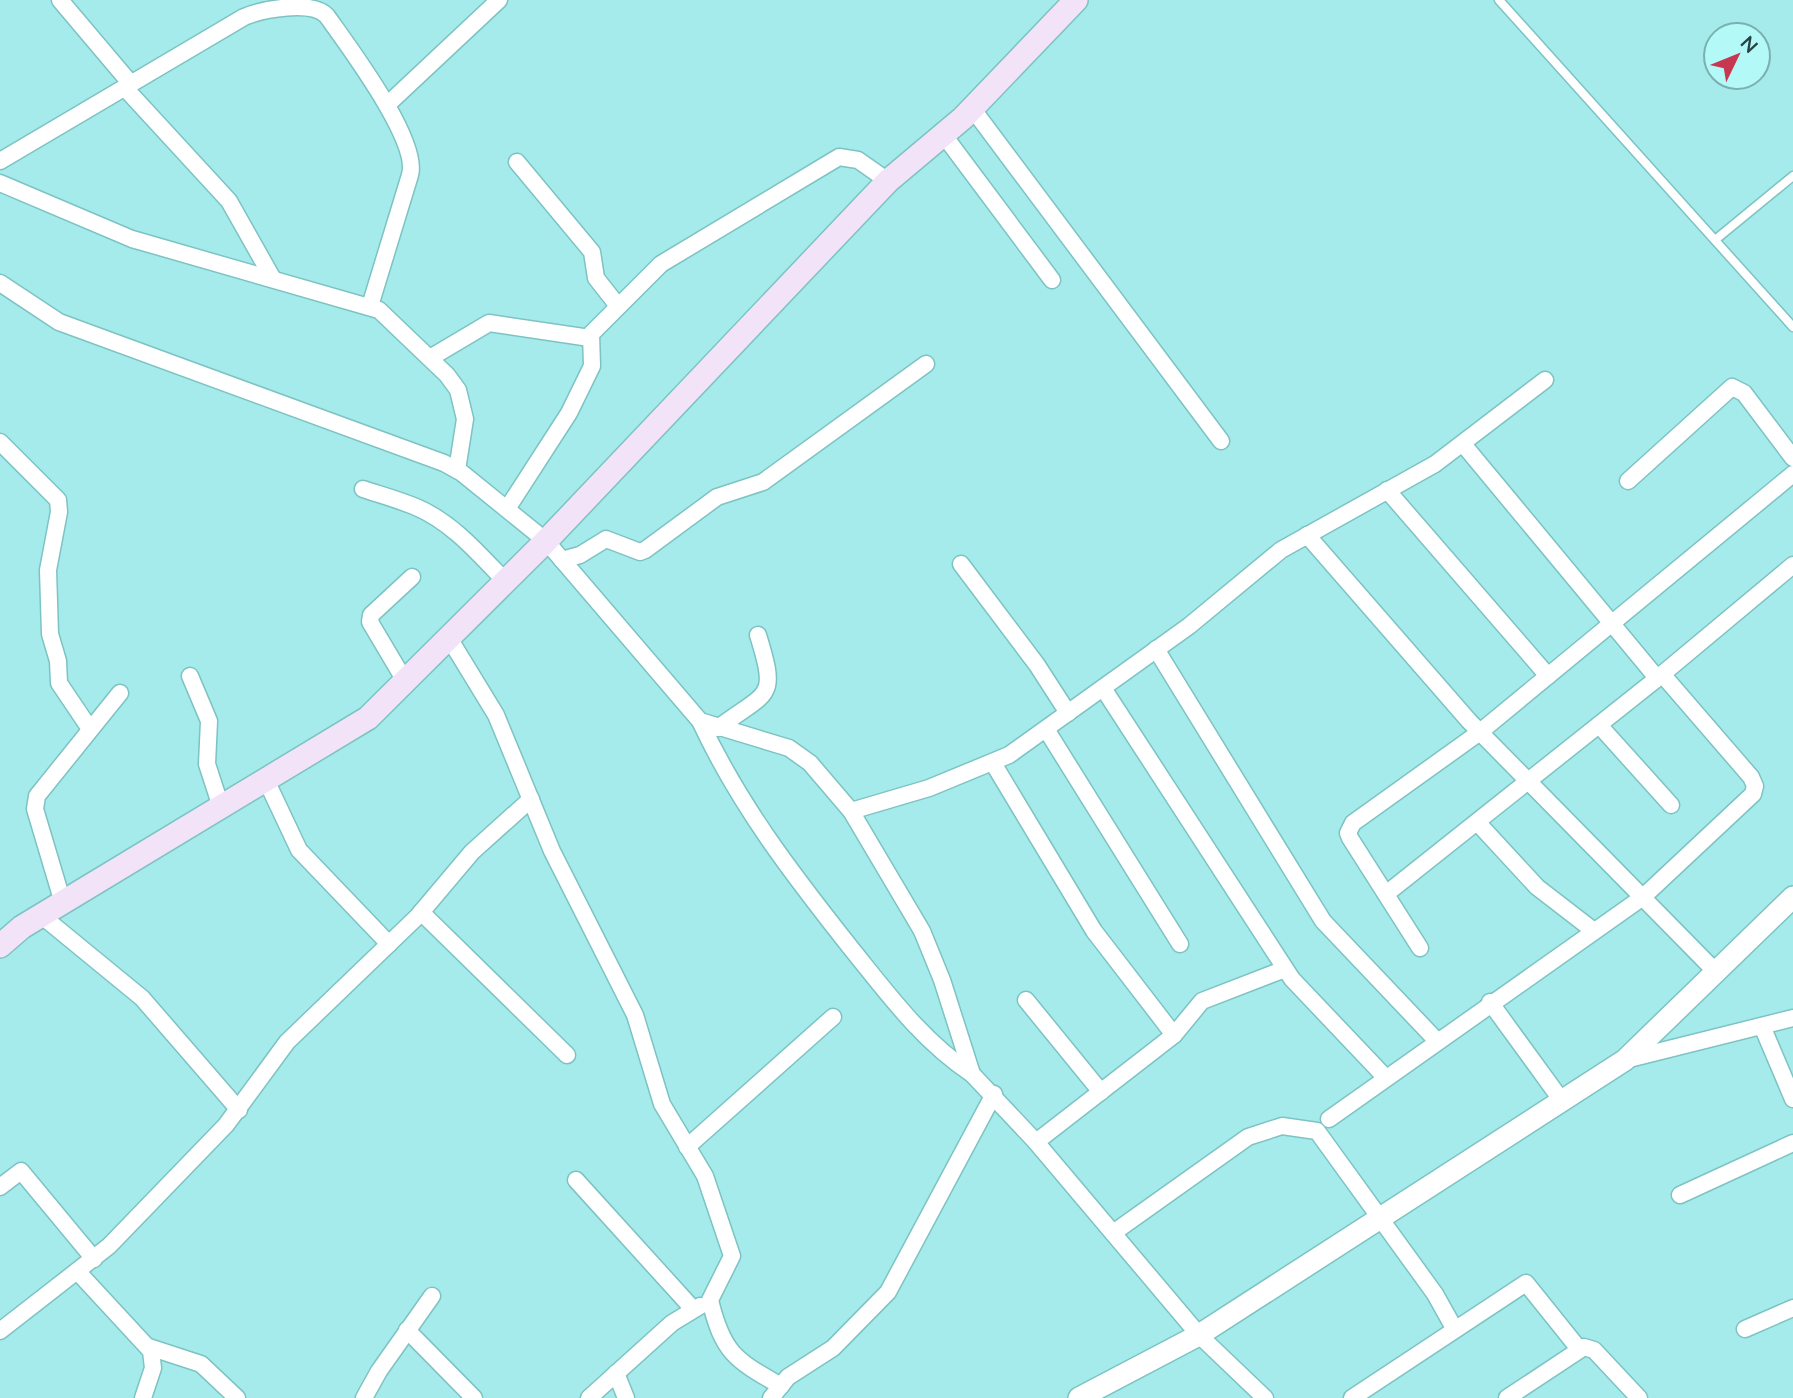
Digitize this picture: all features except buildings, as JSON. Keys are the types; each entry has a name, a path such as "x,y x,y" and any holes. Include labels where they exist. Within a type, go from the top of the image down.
{"main road":[{"path":"0,946 62,903 368,718 546,541 888,181 972,108 1076,0"}],"street":[{"path":"60,0 128,86 229,201 273,279"},
{"path":"387,105 499,0"},
{"path":"0,161 251,14 310,7 327,16 387,105 410,153 413,167 370,306"},
{"path":"972,108 1221,441"},
{"path":"943,134 1052,280"},
{"path":"507,509 564,421 580,390 593,360 590,338 593,329 667,260 828,161 839,157 858,160 888,181"},
{"path":"517,162 592,252 596,278 618,306"},
{"path":"0,183 132,239 370,306 388,316 447,375 464,404 465,419 457,470"},
{"path":"0,284 59,322 457,470 546,541 700,721 739,799 784,865 892,1000 939,1052 972,1074 993,1094 1199,1335 1265,1398"},
{"path":"430,358 489,323 590,338"},
{"path":"562,560 580,555 606,539 640,552 645,550 717,497 763,482 926,364"},
{"path":"851,811 929,788 993,763 1046,729 1156,649 1267,561 1307,535 1435,464 1545,380"},
{"path":"1628,481 1732,387 1744,393 1793,458"},
{"path":"0,442 58,500 59,512 48,570 50,634 58,661 59,683 90,729"},
{"path":"1329,1119 1490,1002 1643,897 1746,803 1755,786 1751,777 1612,623 1463,444"},
{"path":"1420,948 1350,838 1350,827 1480,732 1793,474"},
{"path":"363,489 419,508 441,522 464,539 505,581"},
{"path":"1387,490 1548,676"},
{"path":"1307,535 1480,732 1716,972"},
{"path":"961,564 1037,665 1068,713"},
{"path":"1386,894 1660,676 1793,565"},
{"path":"405,681 370,622 371,615 412,577"},
{"path":"718,728 764,694 769,685 769,673 758,635"},
{"path":"449,638 492,707 552,851 635,1015 662,1104 708,1184 732,1256 710,1300 672,1322 589,1398"},
{"path":"1156,649 1323,921 1437,1041"},
{"path":"190,676 209,721 206,764 221,807"},
{"path":"1103,688 1285,970 1386,1078"},
{"path":"62,903 35,802 41,789 120,693"},
{"path":"700,721 789,748 810,763 851,811 922,931 942,980 972,1074"},
{"path":"1599,725 1671,805"},
{"path":"1046,729 1180,944"},
{"path":"993,763 1094,932 1174,1035"},
{"path":"266,779 299,850 388,944"},
{"path":"0,1331 94,1259 239,1110 287,1042 421,912 472,852 531,799"},
{"path":"1477,822 1531,882 1594,930"},
{"path":"1080,1398 1199,1335 1625,1060 1793,897"},
{"path":"421,912 567,1055"},
{"path":"42,916 142,998 239,1110"},
{"path":"1036,1142 1174,1035 1202,1001 1285,970"},
{"path":"1026,1000 1101,1092"},
{"path":"1490,1002 1562,1101"},
{"path":"687,1147 833,1017"},
{"path":"1625,1060 1793,1018"},
{"path":"1762,1026 1793,1099"},
{"path":"710,1300 732,1355 776,1392 788,1377 833,1348 888,1292 993,1094"},
{"path":"1113,1233 1248,1137 1282,1126 1317,1131 1435,1294 1454,1328"},
{"path":"1680,1195 1793,1143"},
{"path":"0,1187 21,1171 94,1259"},
{"path":"576,1180 694,1309"},
{"path":"78,1272 149,1347 201,1364 237,1398"},
{"path":"1352,1398 1454,1328 1526,1283 1579,1349"},
{"path":"364,1398 432,1296"},
{"path":"1745,1329 1793,1308"},
{"path":"407,1330 474,1398"},
{"path":"143,1398 153,1368 149,1347"},
{"path":"1507,1398 1528,1392 1579,1349 1594,1350 1639,1398"},
{"path":"617,1373 626,1398"}],"lane":[{"path":"1499,0 1793,327"},
{"path":"1715,240 1793,176"}]}
